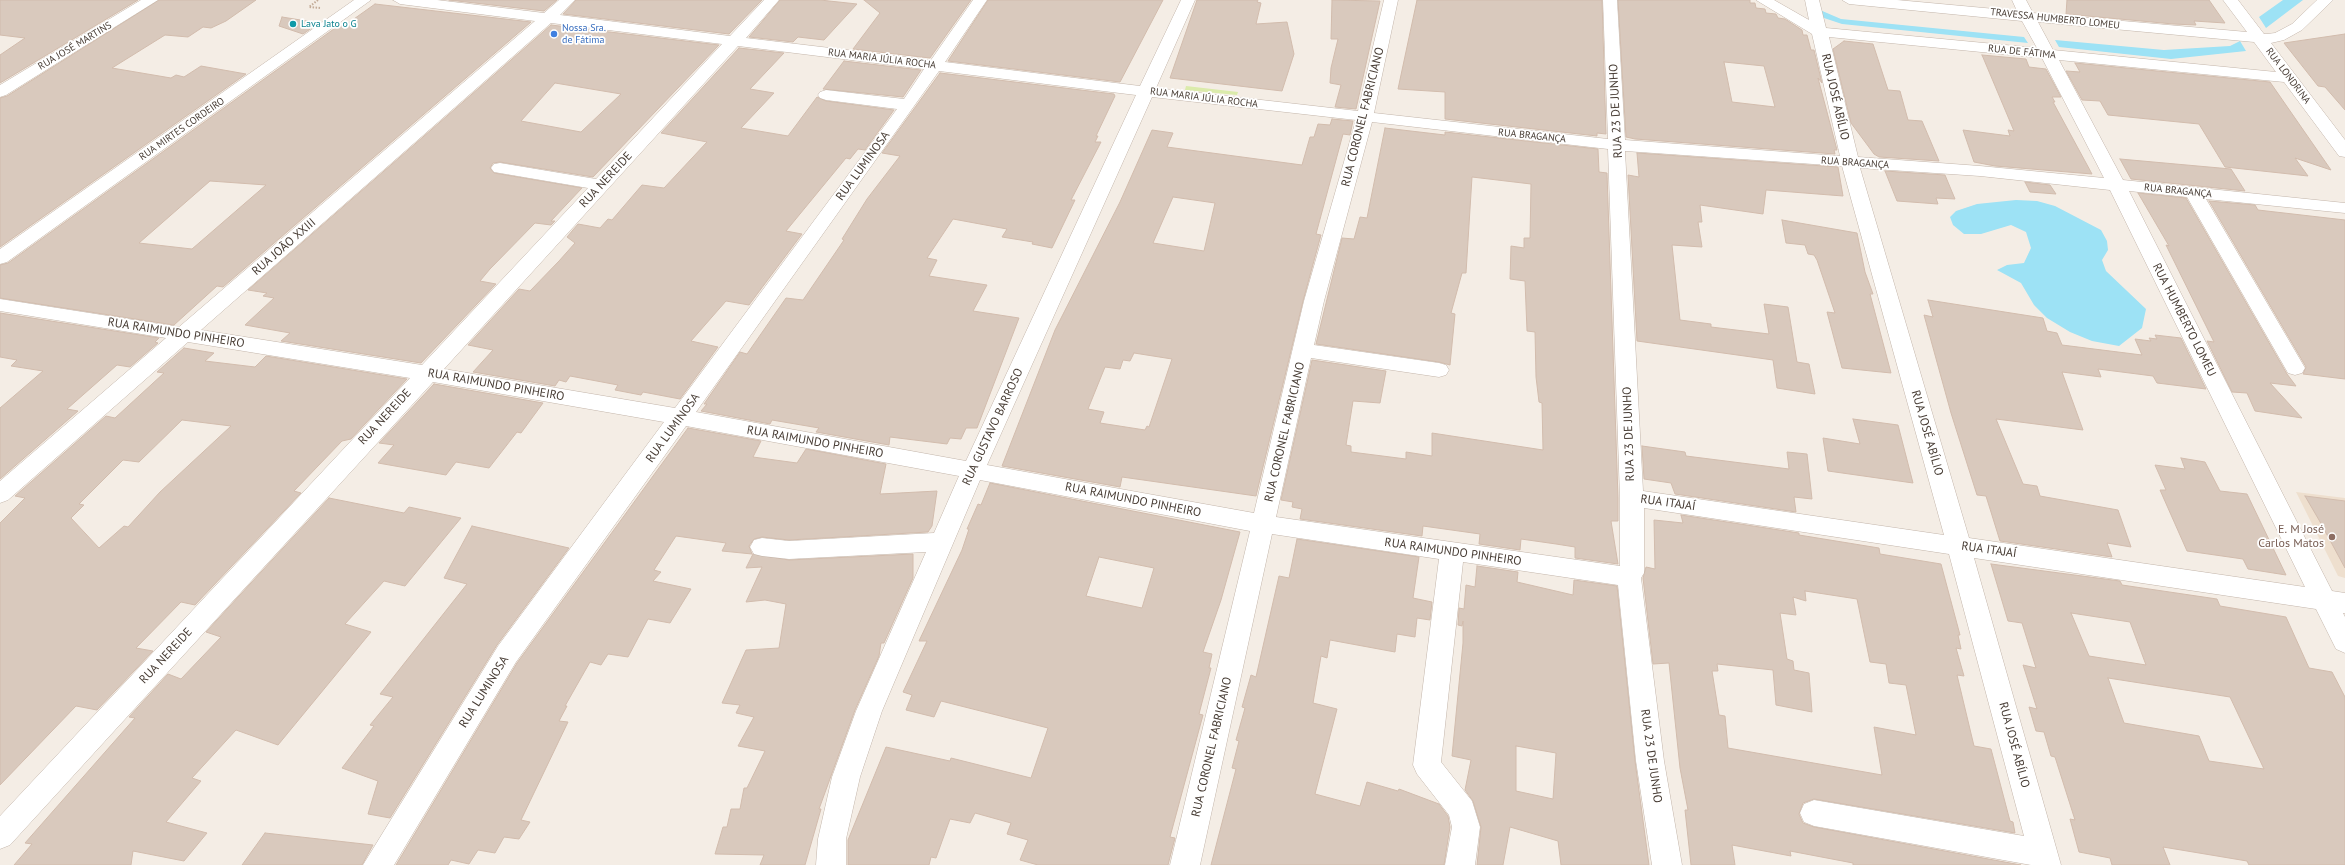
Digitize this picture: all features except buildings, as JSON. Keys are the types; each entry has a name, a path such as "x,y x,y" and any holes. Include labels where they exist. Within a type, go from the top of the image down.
{"street":[{"name":"RUA JOSÉ MARTINS","path":"0,92 151,0"},
{"name":"RUA MIRTES CORDEIRO","path":"0,258 364,0"},
{"name":"RUA MARIA JÚLIA ROCHA","path":"400,0 1148,92 1365,117"},
{"name":"RUA JOÃO XXIII","path":"0,494 568,0"},
{"name":"RUA NEREIDE","path":"0,836 772,0"},
{"name":"RUA LUMINOSA","path":"378,865 507,654 908,105 980,0"},
{"name":"RUA GUSTAVO BARROSO","path":"831,865 832,839 846,777 869,711 973,470 1148,92 1188,0"},
{"name":"RUA CORONEL FABRICIANO","path":"1188,864 1314,301 1365,117 1388,0"},
{"name":"RUA 23 DE JUNHO","path":"1610,0 1632,498 1632,573 1629,577 1650,761 1667,865"},
{"name":"RUA DE FÁTIMA","path":"1763,0 1820,32 2290,78"},
{"name":"RUA JOSÉ ABÍLIO","path":"1812,0 1850,162 1959,546 2044,859"},
{"name":"TRAVESSA HUMBERTO LOMEU","path":"1849,0 2022,8 2260,39"},
{"name":"RUA LONDRINA","path":"2230,0 2345,152"},
{"path":"2260,39 2279,37 2297,26 2326,0"},
{"name":"RUA HUMBERTO LOMEU","path":"2022,8 2335,602 2345,642"},
{"path":"826,95 908,105"},
{"name":"RUA BRAGANÇA","path":"1365,117 1617,145 1980,171 2345,208"},
{"path":"500,168 600,185"},
{"path":"2193,192 2295,368"},
{"name":"RUA RAIMUNDO PINHEIRO","path":"0,305 426,373 681,417 1263,524 1629,577"},
{"path":"1303,350 1439,370"},
{"name":"RUA ITAJAÍ","path":"1632,498 2335,602"},
{"path":"762,547 789,550 942,542"},
{"path":"1452,552 1428,765 1462,810 1466,827 1460,865"},
{"path":"1814,813 2044,859"}],"path":[{"path":"318,0 309,7 322,8"}],"shaded area":[{"name":"E. M José Carlos Matos","path":"2296,492 2345,498 2345,578 2338,576"}],"green space":[{"path":"1186,86 1238,92 1237,95 1185,90"}],"water":[{"path":"2283,0 2303,0 2266,28 2259,17"},
{"path":"1820,10 1841,19 2024,37 2028,43 1842,24 1821,17"},
{"path":"2055,40 2164,50 2230,46 2240,41 2246,51 2171,59 2059,47"},
{"path":"2016,200 2037,201 2055,206 2101,230 2107,241 2108,250 2102,260 2106,271 2146,309 2142,328 2119,346 2092,341 2070,332 2047,318 2034,305 2021,283 1997,270 2007,265 2024,263 2031,248 2026,232 2011,225 1981,234 1964,234 1953,225 1950,217 1956,211 1977,204"}],"place":[{"name":"Lava Jato o G","path":"293,24"},
{"name":"Nossa Sra. de Fátima","path":"554,34"},
{"name":"E. M José Carlos Matos","path":"2332,537"}]}
